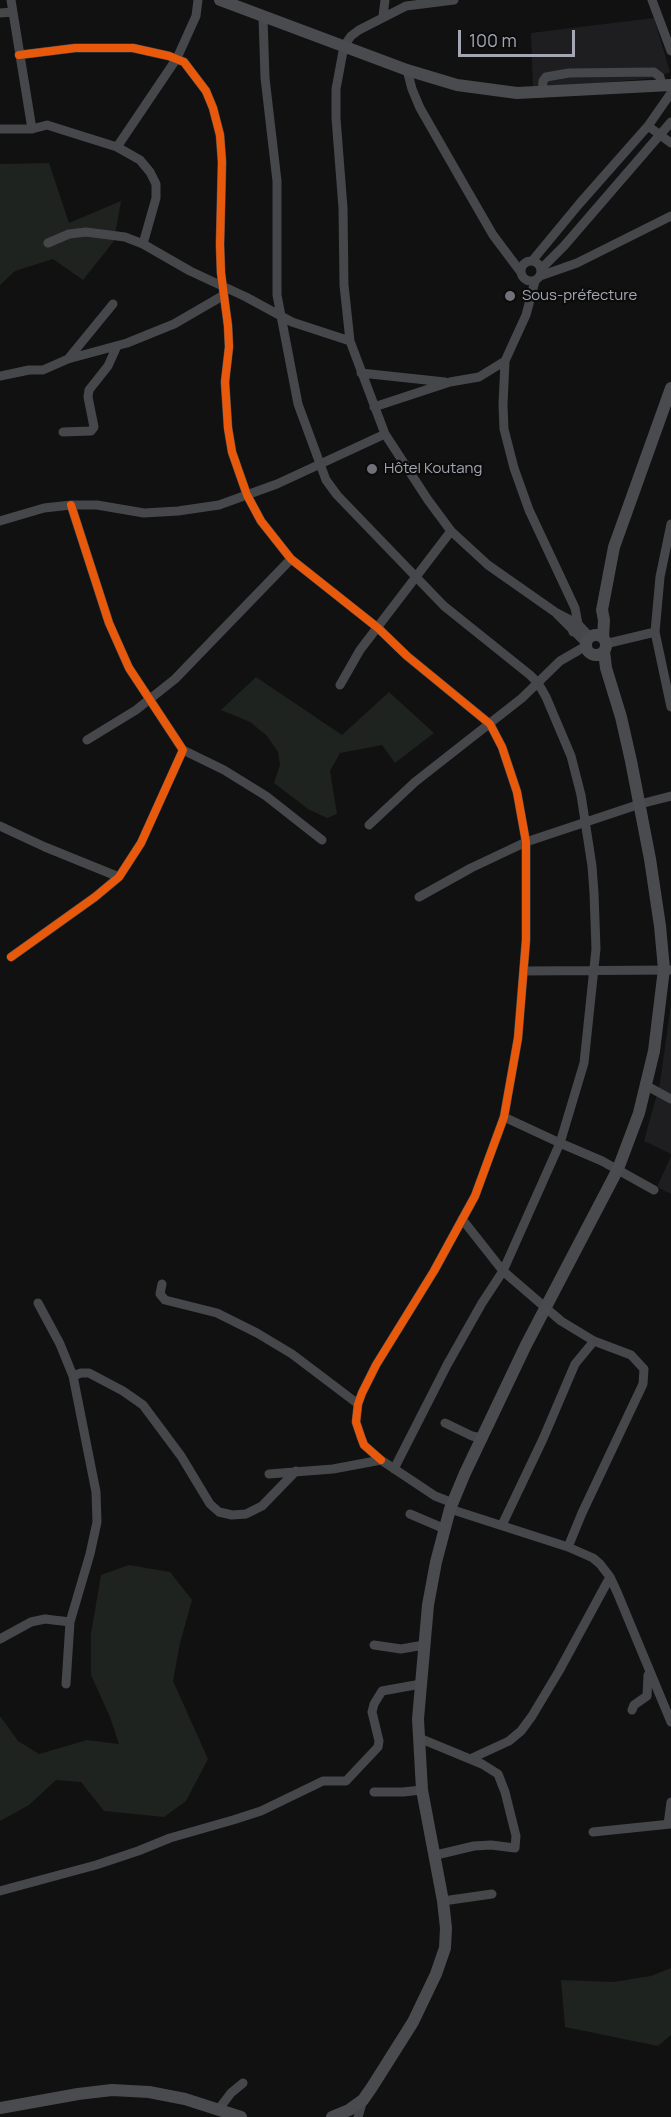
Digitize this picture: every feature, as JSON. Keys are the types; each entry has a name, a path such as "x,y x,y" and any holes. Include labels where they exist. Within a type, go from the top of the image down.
{"main road":[{"path":"220,0 407,70 457,85 518,93 668,88"},
{"path":"332,2117 363,2100 413,2022 436,1974 445,1948 446,1928 443,1900 422,1790 419,1738 428,1605 451,1506 546,1308 618,1169 639,1113 654,1051 668,970 640,804 621,717 606,668 595,644 604,620 602,610 614,547 671,388"},
{"path":"0,2108 112,2090 149,2092 176,2097 228,2115"}],"street":[{"path":"11,0 32,129"},
{"path":"117,147 177,58 196,16 198,0"},
{"path":"383,16 385,0"},
{"path":"454,0 406,6 383,16 351,36 344,46 336,89 336,117 343,208 344,285 350,342 385,434 428,500 452,531 488,565 555,612 595,644"},
{"path":"652,0 671,51"},
{"path":"0,13 12,12"},
{"path":"263,17 265,78 277,181 277,295 298,404 326,480 444,606 538,683 558,722 571,756 581,795 593,884 596,949 584,1063 560,1143 504,1271 482,1303 447,1365 394,1469"},
{"path":"19,55 75,48 134,48 177,58 184,62 206,91 220,135 222,162 220,246 229,347 225,382 228,428 232,452 247,495 261,521 291,559 378,628 407,656 490,724 502,747 517,792 526,842 524,971 518,1038 504,1117 482,1180 424,1289 376,1365 358,1404 356,1422 364,1445 381,1460 451,1506 568,1547 593,1558 600,1564 610,1577 671,1722"},
{"path":"407,70 420,108 493,235 525,280 577,263 671,216"},
{"path":"531,261 648,126 668,88 654,72 569,73 546,77 543,81 542,93"},
{"path":"575,628 575,608 529,510 508,449 503,405 505,361 526,315 539,275 671,122"},
{"path":"0,129 32,129 47,125 53,126 117,147 140,160 156,184 156,198 143,244"},
{"path":"648,126 671,143"},
{"path":"48,243 69,234 86,232 124,237 143,244 223,291 246,297 282,317 350,342"},
{"path":"520,271 525,262 531,261 538,263 539,275"},
{"path":"0,376 29,370 43,370 68,359 117,346 174,324 223,291"},
{"path":"68,359 113,304"},
{"path":"63,432 91,431 94,427 88,397 89,390 108,366 117,346"},
{"path":"374,407 450,382 479,376 505,361"},
{"path":"361,373 450,382"},
{"path":"215,377 225,382"},
{"path":"0,521 44,508 71,505 97,505 130,512 156,513 219,505 277,484 385,434"},
{"path":"71,505 109,622 129,668 183,750 208,761 266,796 322,840"},
{"path":"671,524 660,577 655,632 671,707"},
{"path":"340,685 351,663 452,531"},
{"path":"87,740 150,700 217,638 291,559"},
{"path":"369,825 416,782 538,683 560,660 595,644 655,632"},
{"path":"11,957 119,877 141,843 183,750"},
{"path":"419,897 471,868 526,842 671,796"},
{"path":"0,826 119,877"},
{"path":"524,971 668,970"},
{"path":"647,1086 671,1099"},
{"path":"504,1117 618,1169 654,1190"},
{"path":"462,1219 504,1271 561,1321 594,1341 631,1355 644,1369 645,1376 568,1547"},
{"path":"162,1284 160,1294 165,1300 217,1313 257,1333 292,1354 358,1404"},
{"path":"38,1303 60,1344 73,1376 96,1492 97,1522 70,1622 66,1684"},
{"path":"501,1525 543,1439 575,1364 594,1341"},
{"path":"73,1376 89,1373 123,1391 143,1405 182,1456 210,1504 219,1512 231,1515 246,1514 262,1506 296,1471"},
{"path":"445,1423 472,1436 482,1438"},
{"path":"269,1474 333,1469 381,1460"},
{"path":"410,1514 445,1529"},
{"path":"470,1759 509,1742 532,1716 610,1577"},
{"path":"0,1639 31,1622 45,1619 70,1622"},
{"path":"374,1645 401,1649 424,1645"},
{"path":"632,1710 634,1705 646,1696 648,1670"},
{"path":"0,1891 96,1865 170,1838 233,1820 261,1810 323,1781 346,1781 378,1746 379,1741 372,1712 382,1691 421,1684"},
{"path":"419,1738 490,1768 500,1777 516,1836 514,1848 491,1845 474,1846 436,1855"},
{"path":"374,1792 422,1790"},
{"path":"593,1832 670,1824 671,1802"},
{"path":"443,1900 492,1894"},
{"path":"228,2115 231,2093 243,2083"},
{"path":"358,2117 363,2100"}],"shaded area":[{"path":"654,18 670,72 656,78 533,89 531,33"},
{"path":"49,163 69,223 121,201 114,241 83,280 53,259 15,271 0,285 0,164"},
{"path":"256,677 342,735 389,692 434,733 395,763 382,745 340,753 330,771 337,814 327,818 308,809 274,783 280,765 278,752 267,736 250,722 221,710"},
{"path":"671,1003 671,1154 644,1141 660,1083"},
{"path":"671,1156 671,1194 657,1187"},
{"path":"129,1565 170,1572 192,1600 180,1643 173,1681 208,1759 186,1801 164,1817 104,1811 81,1782 56,1780 29,1805 0,1821 0,1716 18,1741 39,1754 87,1740 119,1744 110,1717 91,1675 91,1634 101,1575"},
{"path":"671,1968 671,2035 658,2046 565,2027 561,1980 613,1982 651,1976"}],"cycle path":[{"path":"19,55 75,48 133,48 169,56 184,62 206,91 220,135 222,162 220,245 229,347 225,382 228,428 232,452 247,495 261,521 291,559 378,628 407,656 490,724 502,747 517,792 526,842 526,940 518,1038 504,1117 475,1196 434,1271 376,1365 358,1404 356,1422 364,1445 381,1460"},
{"path":"11,957 119,877 141,843 183,750 129,668 109,623 71,505"}],"place":[{"name":"Sous-préfecture","path":"510,296"},
{"name":"Hôtel Koutang","path":"372,469"}]}
